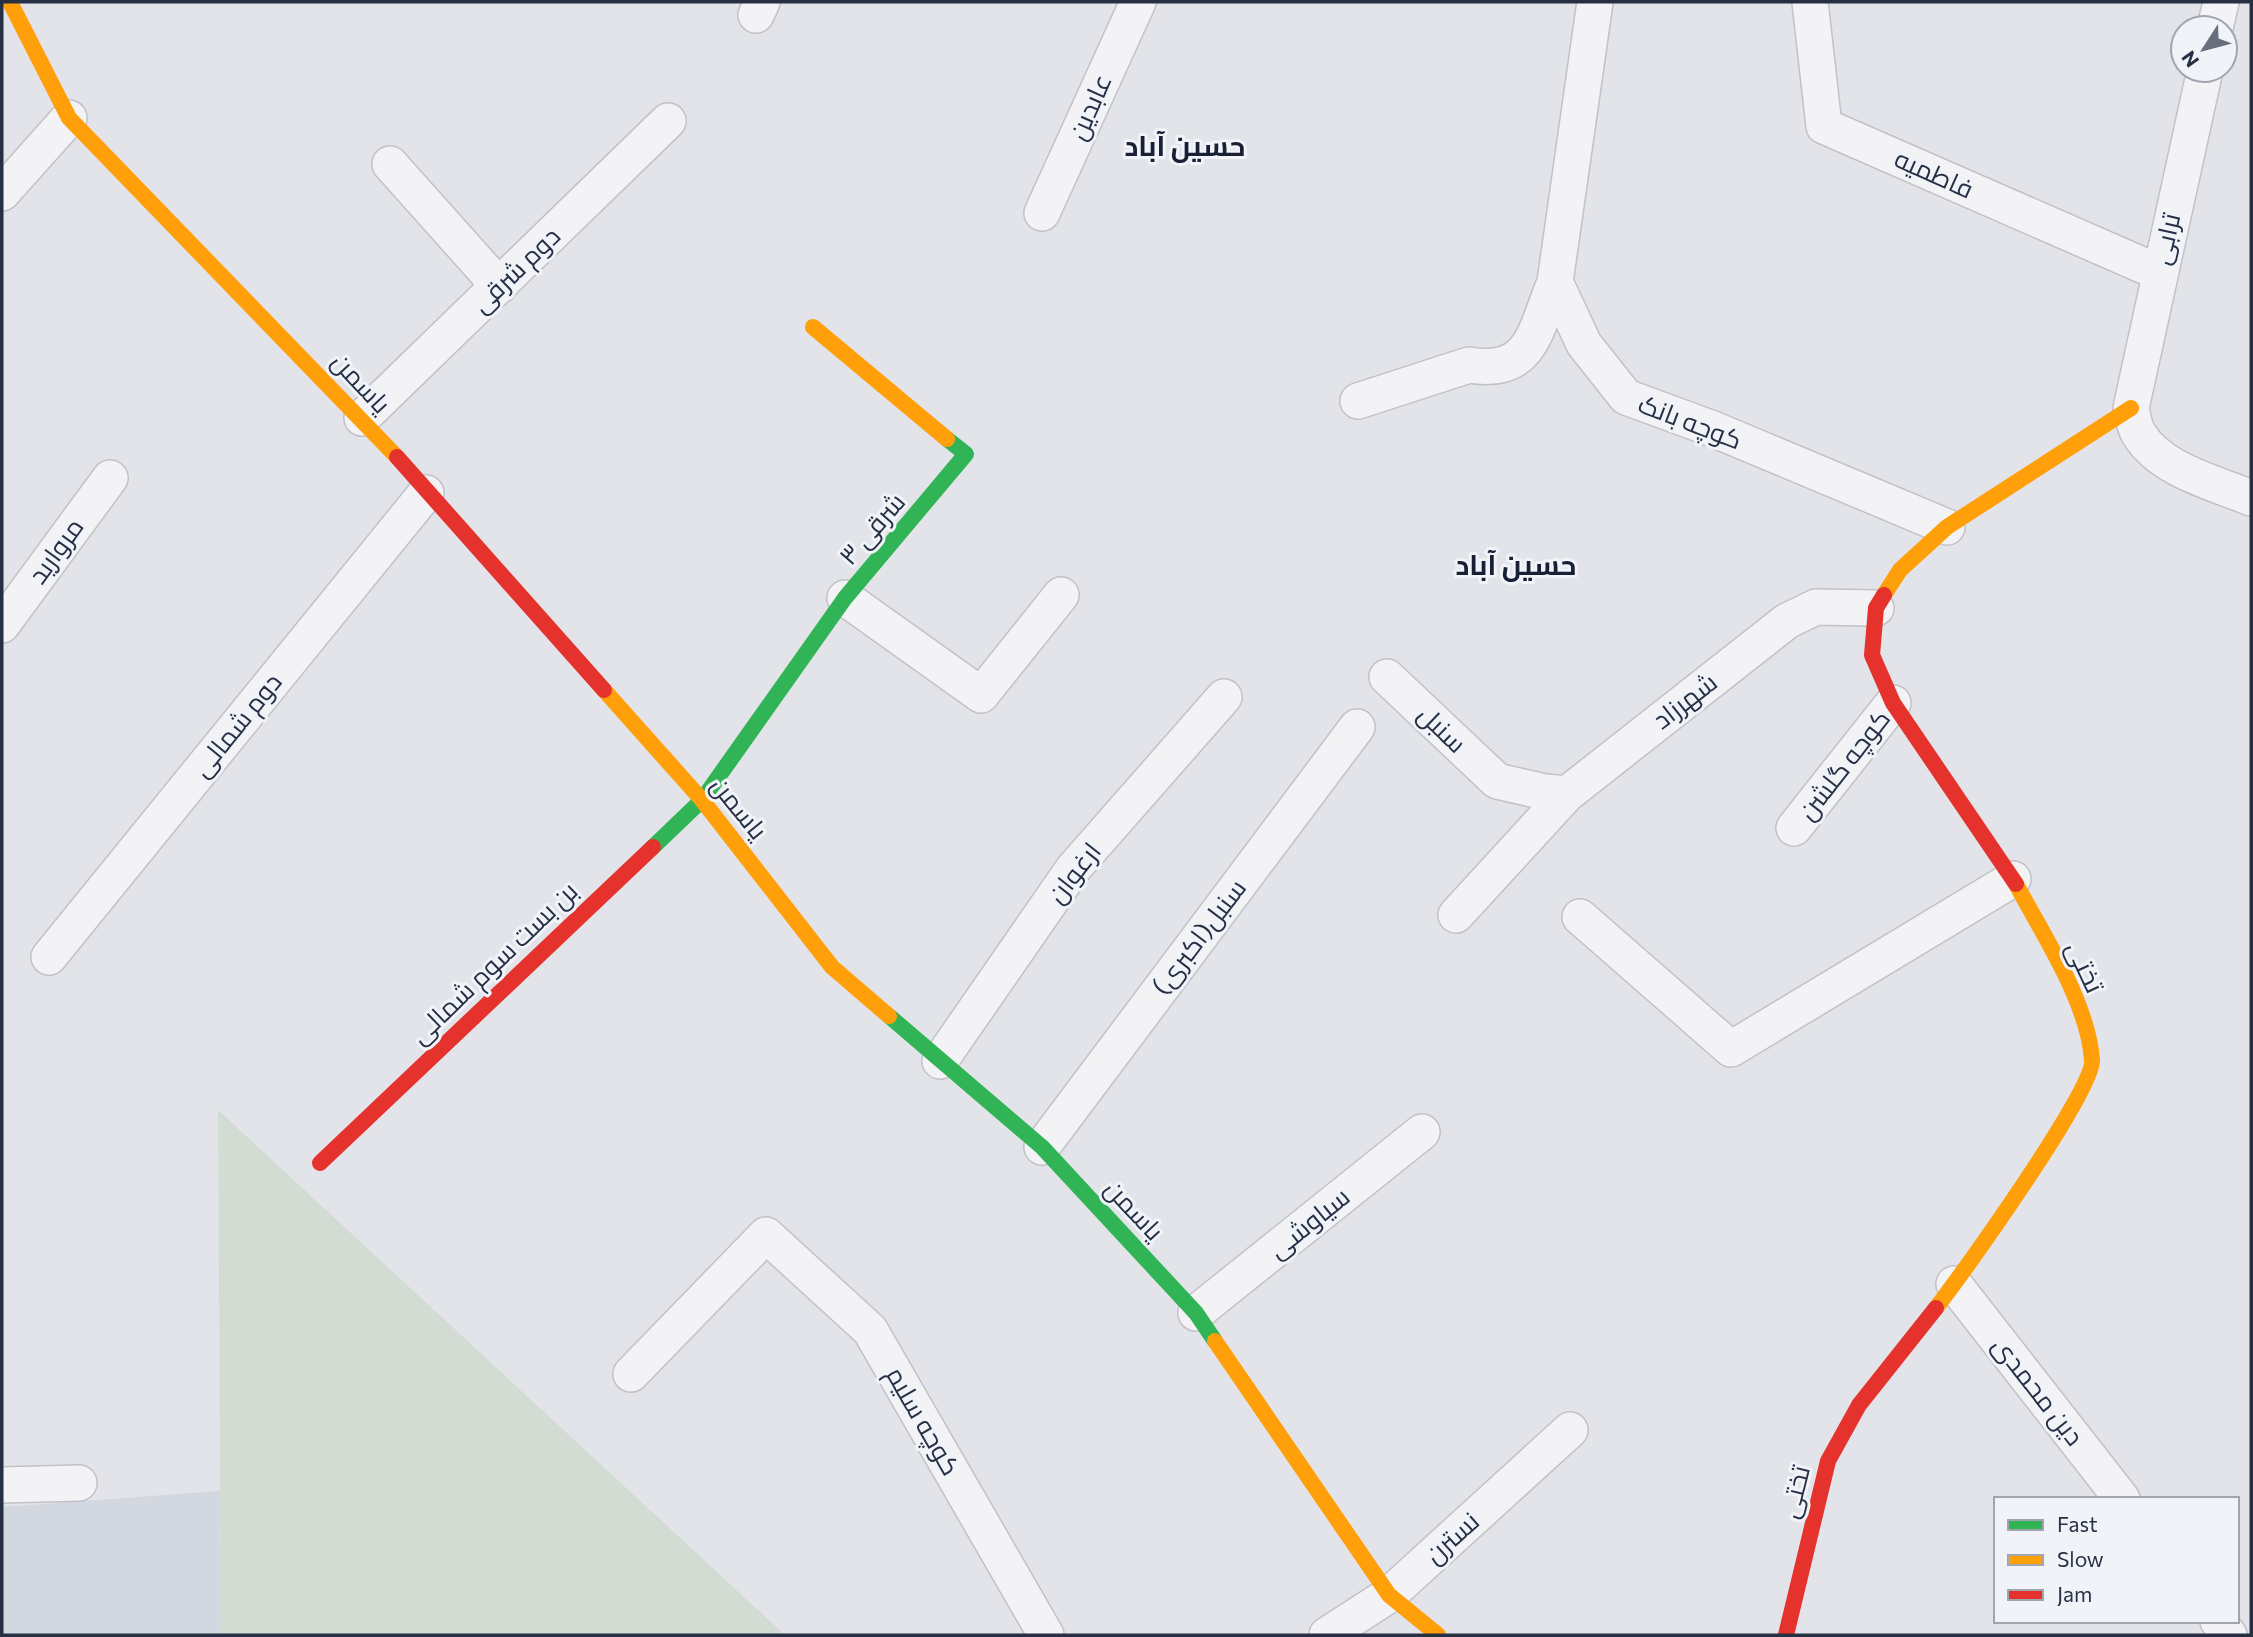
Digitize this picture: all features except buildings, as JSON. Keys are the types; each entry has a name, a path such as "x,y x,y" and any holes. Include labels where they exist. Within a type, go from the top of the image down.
{"street":[{"name":"یاسمن","path":"10,2 69,118 362,418 702,800 832,967 1042,1147 1196,1312 1389,1595 1438,1635"},
{"name":"عابدین","path":"1042,213 1138,2"},
{"path":"1357,401 1469,365 1484,368 1512,363 1524,356 1555,282 1595,2"},
{"name":"فاطمیه","path":"1810,2 1824,126 2158,272"},
{"name":"ترابی","path":"2131,408 2158,272 2202,84"},
{"path":"2,193 69,118"},
{"name":"دوم شرقی","path":"362,418 668,121"},
{"path":"390,164 499,286"},
{"name":"کوچه بانک","path":"1555,282 1584,344 1626,397 1713,429 1947,527"},
{"name":"۳ شرقی","path":"702,800 845,598 966,454 813,327"},
{"path":"2131,408 2138,433 2153,453 2177,467 2251,498"},
{"name":"تختی","path":"1786,1635 1828,1461 1859,1405 1954,1284 2074,1107 2093,1062 2076,996 2013,879 1893,703 1872,655 1876,608 1900,570 1947,527 2131,408"},
{"name":"مروارید","path":"2,625 110,478"},
{"name":"دوم شمالی","path":"49,957 426,493"},
{"path":"845,598 981,695 1061,595"},
{"name":"شهرزاد","path":"1456,915 1567,794 1787,621 1816,607 1876,608"},
{"name":"سنبل","path":"1387,677 1497,781 1567,794"},
{"name":"ارغوان","path":"940,1062 1073,869 1224,697"},
{"name":"کوچه گلشن","path":"1794,828 1893,703"},
{"name":"سنبل(اکبری)","path":"1042,1147 1357,727"},
{"name":"بن بست سوم شمالی","path":"320,1163 702,800"},
{"path":"1580,917 1731,1049 2013,879"},
{"name":"سیاوشی","path":"1196,1312 1422,1132"},
{"name":"کوچه سلیم","path":"631,1374 766,1235 870,1330 1046,1635"},
{"name":"دین محمدی","path":"1954,1284 2120,1497"},
{"name":"نسترن","path":"1327,1635 1389,1595 1570,1430"},
{"path":"2,1485 79,1483"}],"shaded area":[{"path":"218,1110 785,1635 221,1635"},
{"path":"220,1491 221,1635 2,1635 2,1507"}],"traffic: fast":[{"path":"653,847 702,800 845,598 966,454 947,439"},
{"path":"889,1016 1042,1147 1196,1313 1215,1341"}],"traffic: slow":[{"path":"10,2 69,118 397,457"},
{"path":"813,327 947,439"},
{"path":"1884,595 1900,570 1947,527 2131,408"},
{"path":"604,690 702,800 832,967 889,1016"},
{"path":"1936,1308 2051,1143 2087,1078 2092,1060 2089,1038 2073,992 2016,884"},
{"path":"1215,1341 1389,1595 1438,1635"}],"traffic: jam":[{"path":"397,457 604,690"},
{"path":"1884,595 1876,608 1872,655 1893,703 2016,884"},
{"path":"320,1163 653,847"},
{"path":"1786,1635 1828,1461 1859,1405 1936,1308"}],"district":[{"name":"حسین آباد","path":"1185,146"},
{"name":"حسین آباد","path":"1516,565"}]}
